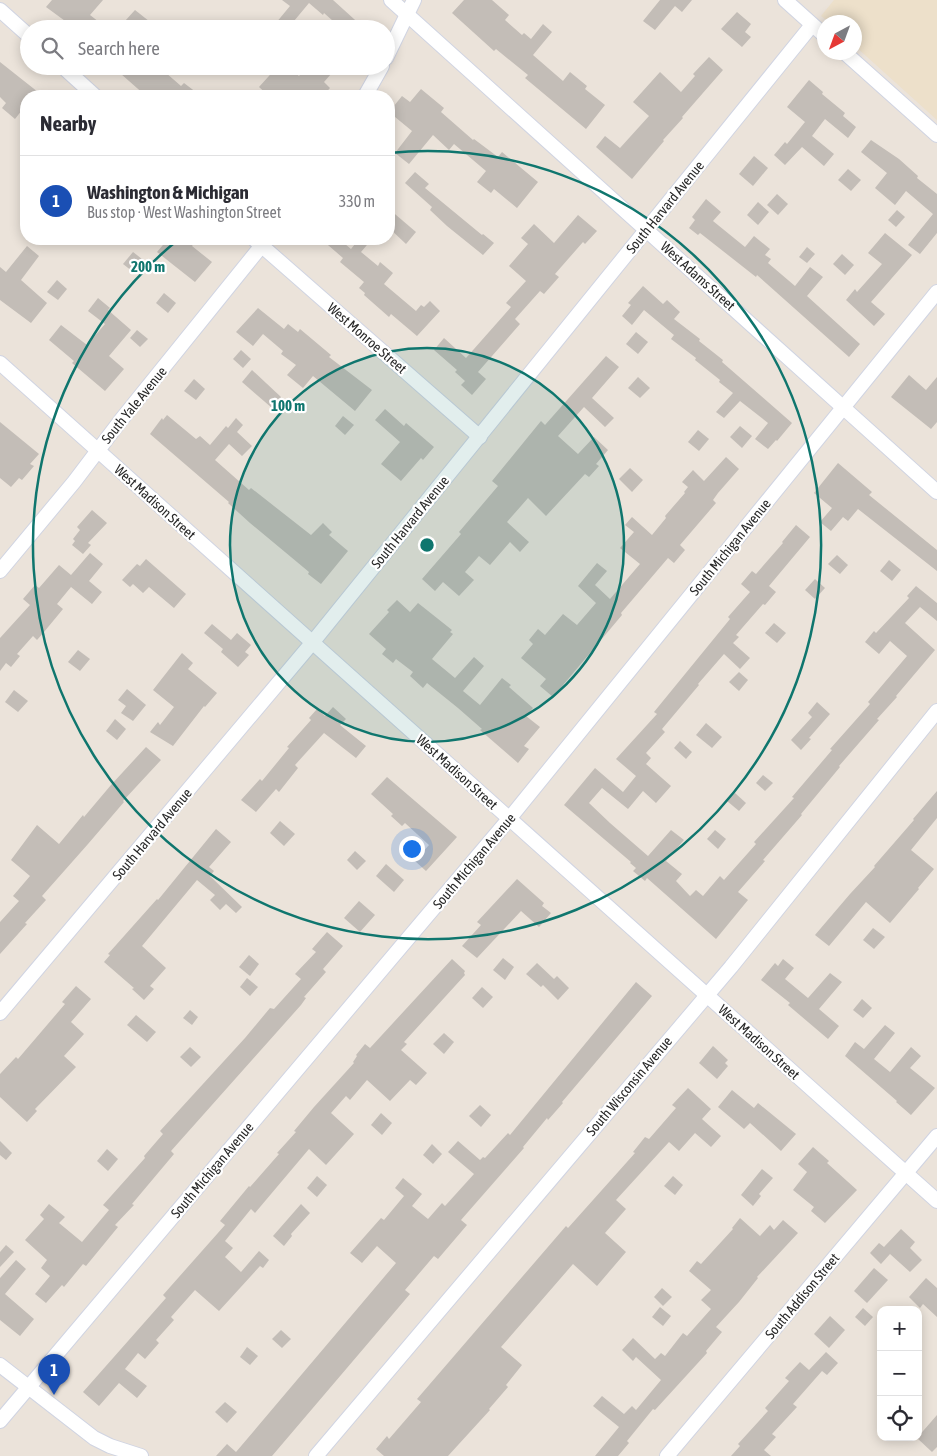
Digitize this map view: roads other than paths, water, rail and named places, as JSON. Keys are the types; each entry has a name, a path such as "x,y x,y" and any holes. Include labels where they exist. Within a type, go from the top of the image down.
{"street":[{"name":"West Adams Street","path":"391,0 937,492"},
{"path":"395,40 414,0"},
{"path":"785,0 817,29"},
{"path":"0,10 20,28"},
{"name":"South Harvard Avenue","path":"0,1012 312,643 812,25"},
{"path":"853,60 937,135"},
{"path":"72,75 89,90"},
{"path":"368,90 377,75"},
{"name":"South Yale Avenue","path":"0,571 74,482 258,245"},
{"name":"West Monroe Street","path":"265,245 480,437"},
{"name":"South Michigan Avenue","path":"0,1421 509,819 937,292"},
{"name":"West Madison Street","path":"0,363 937,1201"},
{"name":"South Wisconsin Avenue","path":"316,1456 706,996 937,711"},
{"name":"South Addison Street","path":"667,1456 937,1136"},
{"path":"0,1365 94,1438 118,1450 141,1456"}],"place":[{"name":"Washington & Michigan","path":"54,1395"}]}
